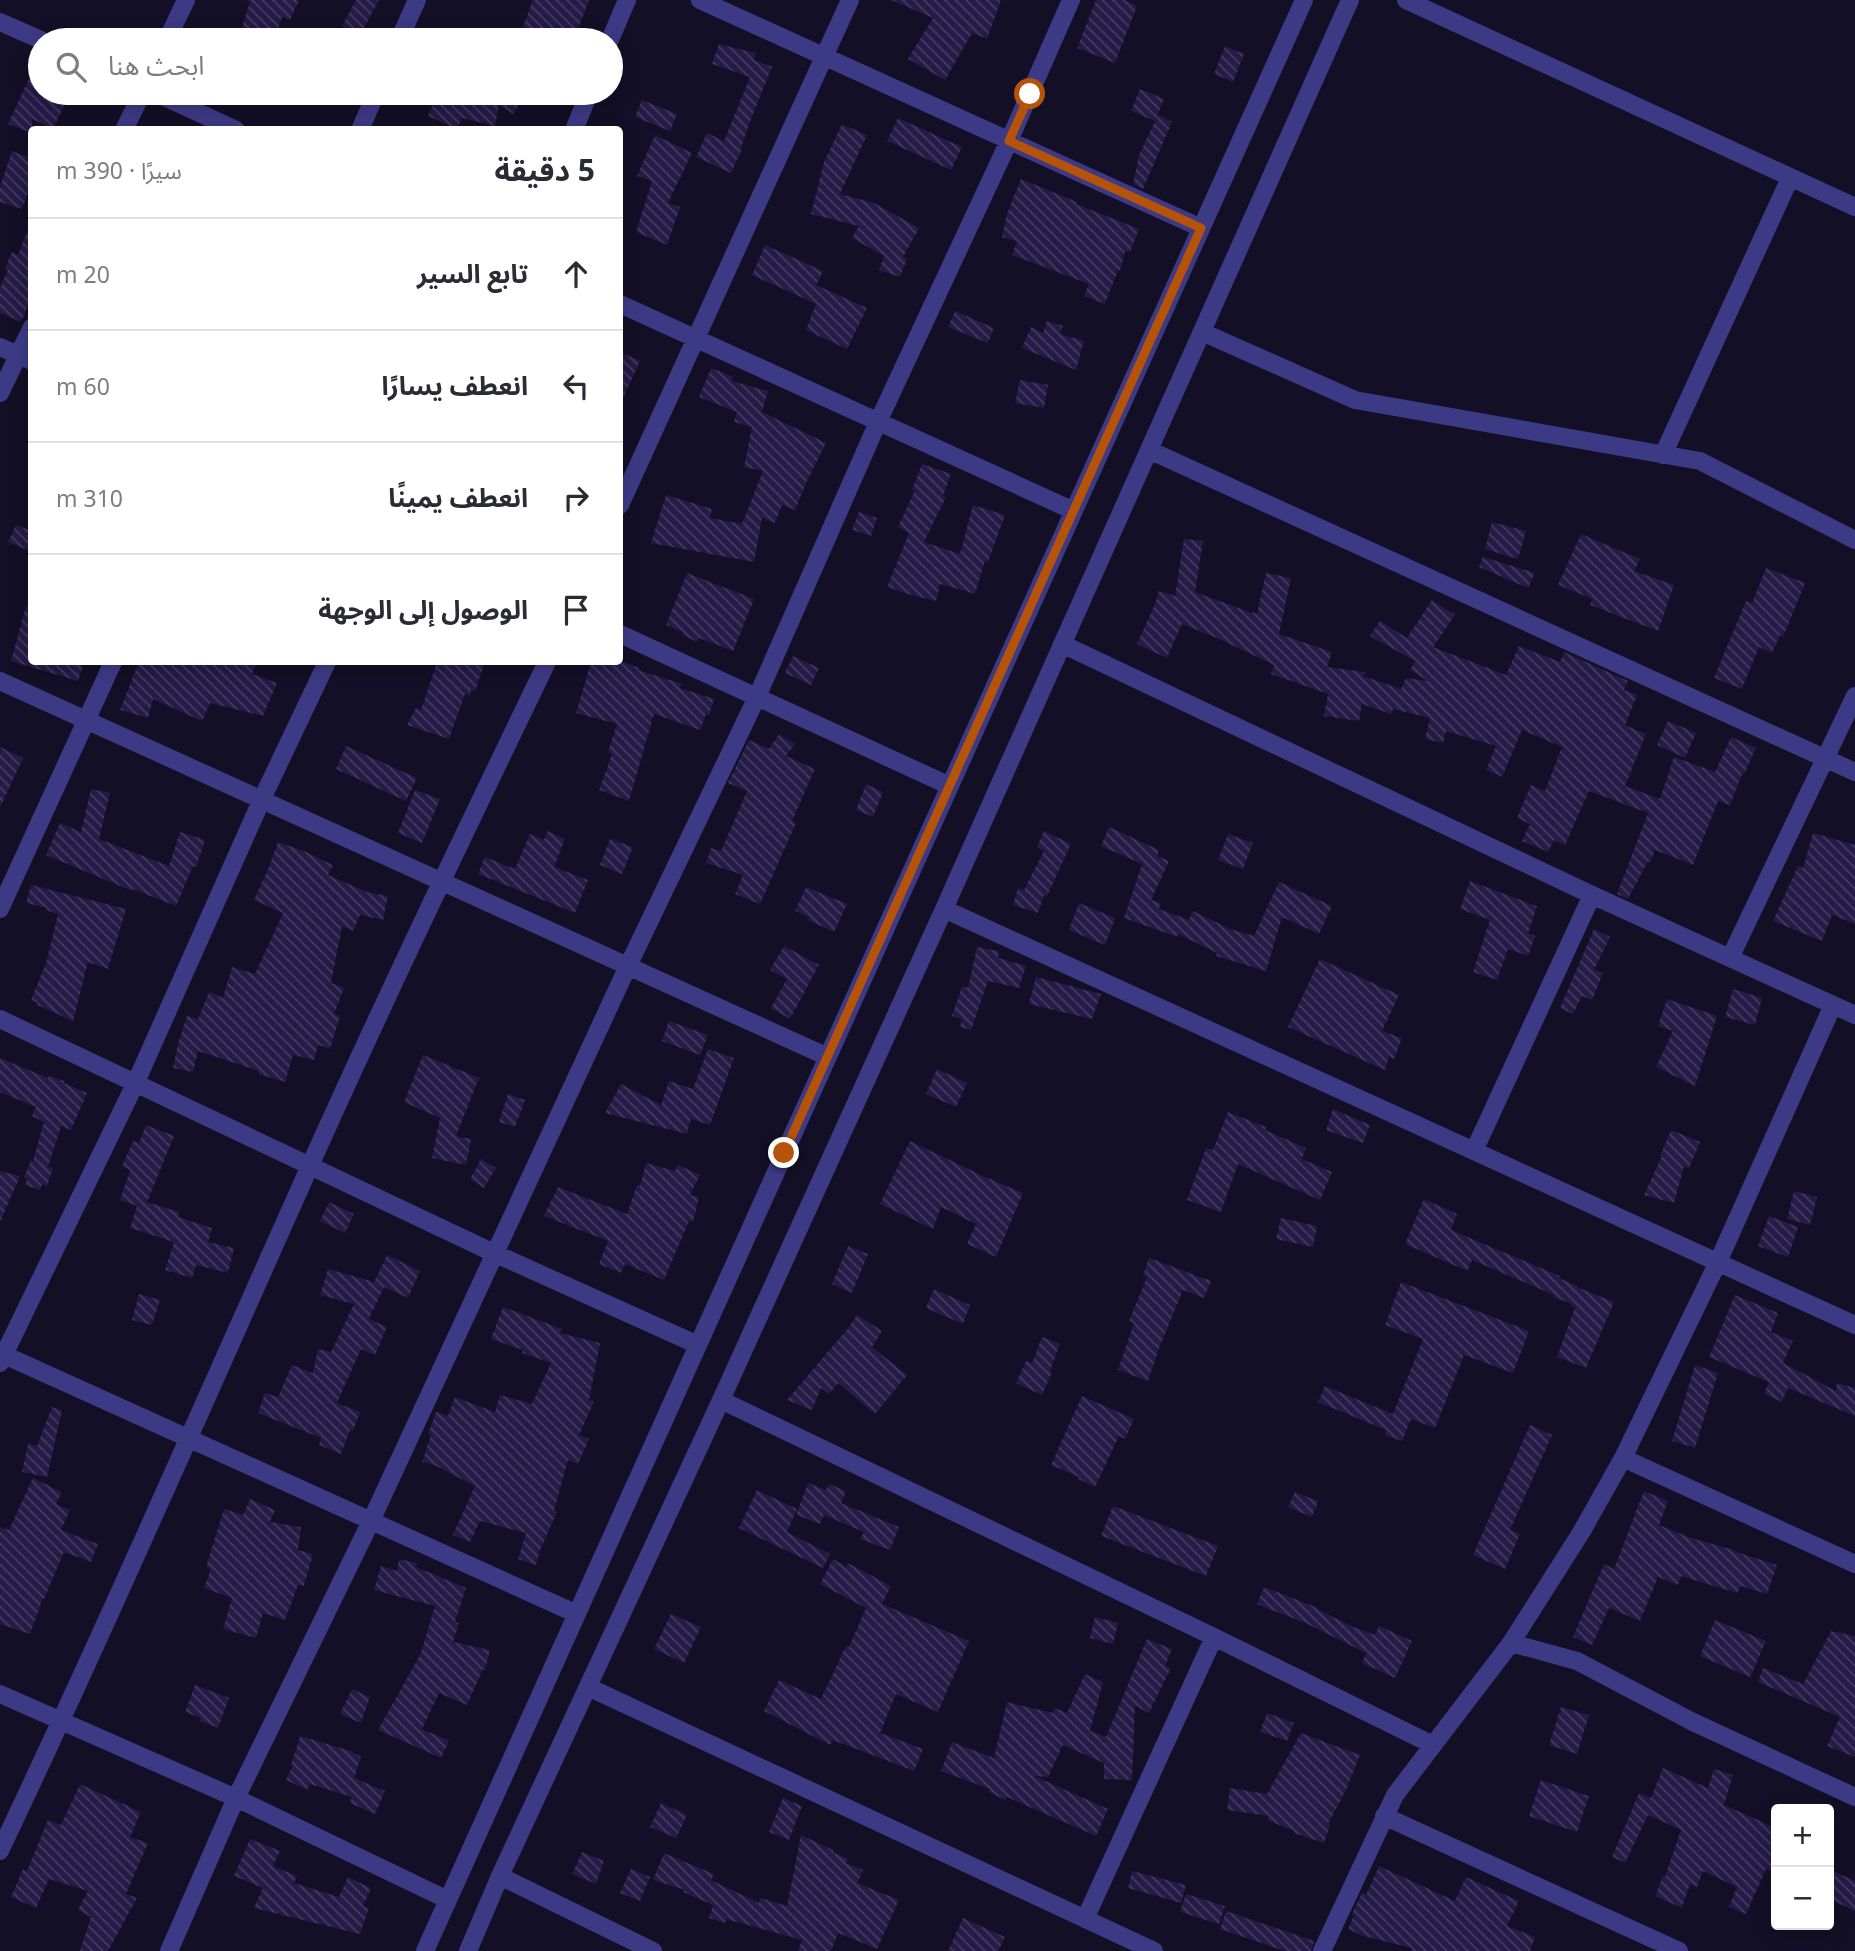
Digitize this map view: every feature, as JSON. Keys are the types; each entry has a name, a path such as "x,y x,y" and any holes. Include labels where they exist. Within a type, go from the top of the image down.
{"street":[{"path":"173,28 186,0"},
{"path":"404,28 417,0"},
{"path":"615,28 627,0"},
{"path":"700,0 1201,228"},
{"path":"623,498 850,0"},
{"path":"169,1951 236,1798 371,1521 628,966 757,697 878,422 1009,141 1071,0"},
{"path":"425,1951 1304,0"},
{"path":"468,1951 500,1875 722,1400 944,909 1350,0"},
{"path":"1406,0 1855,207"},
{"path":"0,22 28,35"},
{"path":"126,126 136,105"},
{"path":"182,105 227,126"},
{"path":"362,126 371,105"},
{"path":"576,126 584,105"},
{"path":"1663,455 1790,178"},
{"path":"623,305 1074,511"},
{"path":"1202,332 1355,400 1700,461 1855,540"},
{"path":"0,347 25,358 0,393"},
{"path":"1149,450 1855,772"},
{"path":"623,635 950,786"},
{"path":"1062,644 1592,895 1855,1015"},
{"path":"0,909 112,665"},
{"path":"326,665 261,799 136,1082 1,1357 190,1439 577,1614"},
{"path":"0,1851 190,1439 310,1166 546,665"},
{"path":"0,681 828,1058"},
{"path":"1730,958 1855,696"},
{"path":"1474,1151 1592,895"},
{"path":"944,909 1855,1325"},
{"path":"1322,1951 1395,1795 1511,1643 1582,1531 1623,1458 1718,1262 1833,1005"},
{"path":"0,1019 496,1254 698,1345"},
{"path":"722,1400 1433,1745"},
{"path":"1623,1458 1855,1564"},
{"path":"1085,1919 1214,1637"},
{"path":"1511,1643 1577,1661 1693,1722 1855,1797"},
{"path":"588,1687 1154,1951"},
{"path":"0,1695 236,1798 448,1900"},
{"path":"1384,1816 1679,1951"},
{"path":"500,1875 653,1951"}],"building":[{"path":"246,0 299,0 290,20 282,17 279,28 242,28 250,2"},
{"path":"356,0 379,0 364,28 342,26"},
{"path":"533,0 589,0 578,28 522,28"},
{"path":"891,0 1001,0 987,39 972,33 945,80 908,59 933,18"},
{"path":"1096,0 1125,0 1137,6 1115,63 1077,48"},
{"path":"719,44 756,53 754,60 772,67 731,173 696,157 707,133 724,141 750,77 712,64"},
{"path":"1225,46 1244,54 1233,82 1214,74"},
{"path":"28,81 28,105 64,105 54,126 47,126 32,119 32,126 28,126 28,132 8,124"},
{"path":"1140,89 1164,99 1155,121 1131,111"},
{"path":"642,100 677,114 670,131 635,117"},
{"path":"433,105 499,105 495,126 462,118 458,126 450,126 428,116"},
{"path":"499,105 519,105 513,114"},
{"path":"1158,115 1172,122 1143,189 1133,184 1139,155"},
{"path":"898,118 962,147 951,170 887,141"},
{"path":"842,124 867,135 840,194 874,203 919,228 903,257 907,259 900,277 879,270 884,256 852,238 859,226 811,214 824,162"},
{"path":"655,135 692,153 668,203 680,207 667,245 636,232 652,181 637,176"},
{"path":"12,151 28,157 28,192 22,209 0,202 0,187"},
{"path":"1021,179 1139,229 1130,252 1125,251 1120,271 1118,270 1105,304 1084,296 1089,284 1012,255 1017,241 1002,237 1007,214"},
{"path":"28,229 28,305 21,322 0,313 0,288 8,269 5,268 12,252 18,255"},
{"path":"765,245 823,271 816,285 867,308 847,349 806,330 816,304 752,275"},
{"path":"955,311 994,328 988,343 948,327"},
{"path":"1047,321 1063,326 1060,334 1084,341 1076,370 1022,348 1031,327 1043,333"},
{"path":"623,353 640,361 623,398"},
{"path":"711,368 733,377 731,381 768,391 762,412 826,443 795,510 782,505 775,523 762,518 754,562 651,543 666,495 712,509 710,518 742,524 763,471 744,467 752,427 734,422 737,412 699,397"},
{"path":"1020,380 1048,385 1044,408 1015,403"},
{"path":"922,464 951,474 943,496 946,497 924,542 960,554 973,505 1005,515 988,562 985,561 975,594 940,584 936,601 887,587 909,533 898,527 915,490 912,490"},
{"path":"859,512 877,518 871,536 852,530"},
{"path":"1492,522 1526,531 1518,559 1485,549"},
{"path":"16,525 28,530 28,550 8,542"},
{"path":"1581,534 1640,559 1634,571 1674,585 1658,631 1590,605 1592,599 1558,585"},
{"path":"1184,539 1203,541 1195,592 1252,613 1257,614 1266,573 1291,578 1279,634 1332,652 1327,667 1365,672 1363,676 1401,689 1406,678 1428,681 1410,670 1415,661 1370,636 1380,621 1407,638 1432,600 1455,615 1433,647 1506,675 1519,646 1560,662 1564,652 1628,681 1624,690 1637,695 1625,725 1646,734 1625,786 1660,799 1674,757 1715,772 1731,737 1756,748 1730,805 1718,801 1693,865 1655,850 1628,899 1617,894 1648,813 1589,791 1565,845 1554,840 1548,852 1522,841 1530,824 1517,818 1531,785 1545,791 1562,747 1522,730 1502,777 1486,770 1496,746 1446,731 1443,743 1425,739 1430,718 1393,709 1391,714 1362,704 1359,721 1324,716 1328,694 1271,674 1274,665 1182,624 1167,658 1137,644 1159,591 1175,596"},
{"path":"1483,557 1535,573 1528,588 1479,567"},
{"path":"1766,568 1805,583 1783,637 1780,635 1772,653 1759,647 1742,689 1714,678 1746,601 1752,603"},
{"path":"687,573 754,599 733,651 699,638 697,642 666,625"},
{"path":"26,606 28,665 83,665 78,681 11,661"},
{"path":"793,656 819,668 811,685 785,673"},
{"path":"624,662 639,668 638,670 682,684 680,688 714,699 700,730 654,714 629,801 599,790 612,754 608,752 617,724 576,713 590,665 623,665"},
{"path":"138,665 256,665 252,674 277,683 263,716 210,703 202,721 153,699 148,718 120,710"},
{"path":"436,665 484,665 475,691 471,690 470,696 465,694 449,739 407,725 416,708 421,710"},
{"path":"1668,721 1696,733 1685,758 1657,745"},
{"path":"779,734 795,744 786,756 815,769 792,821 796,823 760,904 735,894 743,875 706,863 711,848 721,851 747,791 728,783 749,740 769,749"},
{"path":"346,746 417,778 406,801 336,769"},
{"path":"0,747 23,758 0,808"},
{"path":"866,784 883,792 873,817 856,810"},
{"path":"91,789 110,793 99,839 169,866 180,832 205,840 196,867 193,866 176,906 132,891 46,855 60,823 81,832"},
{"path":"415,790 440,799 422,843 398,833"},
{"path":"1109,827 1159,850 1157,856 1169,861 1151,900 1161,903 1159,909 1189,920 1193,911 1230,929 1254,936 1279,882 1332,906 1319,934 1282,917 1266,971 1216,956 1217,953 1178,934 1177,937 1124,918 1142,864 1101,846"},
{"path":"547,831 565,839 554,867 588,880 575,913 478,874 485,857 515,869 530,834 544,840"},
{"path":"1044,831 1071,844 1047,896 1044,895 1038,913 1013,905 1018,888 1024,890 1044,851 1037,847"},
{"path":"1813,833 1855,845 1855,924 1832,915 1822,941 1773,921 1798,866 1803,868"},
{"path":"1228,834 1253,843 1243,869 1218,860"},
{"path":"610,839 633,847 622,874 600,865"},
{"path":"278,842 333,865 328,875 367,892 388,896 383,920 360,915 353,931 342,926 331,983 344,988 334,1014 340,1016 330,1049 318,1045 314,1060 293,1055 285,1082 198,1051 193,1072 173,1068 187,1016 198,1019 209,992 223,998 232,967 255,974 283,913 254,900"},
{"path":"1470,881 1537,906 1528,933 1535,936 1528,956 1508,949 1497,980 1473,972 1490,920 1460,909"},
{"path":"31,885 126,909 108,969 88,962 73,1021 31,1000 46,963 58,914 26,903"},
{"path":"806,887 847,904 834,932 795,911"},
{"path":"1079,903 1115,918 1105,945 1069,930"},
{"path":"1594,929 1610,937 1594,970 1603,973 1592,1000 1582,996 1573,1014 1560,1008"},
{"path":"784,946 819,965 790,1019 771,1008 787,979 770,970"},
{"path":"977,947 999,951 998,958 1026,966 1019,988 988,981 971,1030 960,1027 962,1019 952,1016 962,986 968,988"},
{"path":"1320,959 1399,995 1382,1031 1402,1038 1394,1059 1389,1057 1385,1070 1288,1027"},
{"path":"1036,977 1101,994 1092,1019 1029,1004"},
{"path":"1733,989 1762,998 1755,1025 1725,1017"},
{"path":"1667,999 1717,1016 1695,1086 1656,1067 1673,1031 1658,1026"},
{"path":"669,1021 708,1035 700,1055 662,1041"},
{"path":"708,1049 734,1058 710,1125 691,1119 687,1134 605,1113 621,1084 661,1105 669,1081 693,1089"},
{"path":"423,1055 479,1078 456,1136 471,1139 466,1165 432,1158 440,1118 404,1102"},
{"path":"0,1058 48,1078 49,1076 64,1081 87,1093 71,1130 61,1126 48,1167 53,1168 47,1186 42,1184 40,1190 25,1185 27,1179 24,1177 31,1160 33,1161 44,1122 32,1116 36,1107 0,1092"},
{"path":"937,1069 967,1083 956,1107 926,1094"},
{"path":"508,1094 525,1100 515,1127 499,1122"},
{"path":"1333,1109 1370,1125 1363,1143 1326,1130"},
{"path":"1228,1112 1266,1127 1265,1130 1306,1148 1302,1159 1332,1172 1320,1200 1238,1164 1221,1212 1187,1200 1206,1148 1213,1150"},
{"path":"146,1125 174,1136 147,1202 179,1212 178,1217 212,1228 208,1242 234,1248 228,1273 196,1265 192,1278 165,1270 174,1242 130,1228 137,1206 120,1200 130,1170 122,1166 133,1141 139,1143"},
{"path":"1671,1130 1700,1142 1689,1168 1684,1166 1674,1203 1644,1195"},
{"path":"910,1141 1023,1193 996,1257 967,1244 976,1224 941,1207 933,1229 880,1204"},
{"path":"481,1159 496,1168 484,1188 470,1179"},
{"path":"646,1163 675,1171 678,1165 700,1175 690,1195 699,1197 693,1222 689,1221 664,1280 625,1264 621,1273 599,1264 608,1241 544,1216 558,1187 627,1214 637,1185 640,1186"},
{"path":"0,1171 20,1176 0,1222"},
{"path":"1794,1191 1817,1197 1810,1225 1787,1219"},
{"path":"1424,1199 1457,1214 1451,1230 1614,1302 1586,1368 1557,1357 1575,1307 1571,1306 1572,1304 1472,1260 1467,1271 1405,1244"},
{"path":"329,1202 354,1214 345,1233 320,1221"},
{"path":"1769,1216 1798,1227 1788,1257 1758,1246"},
{"path":"1281,1218 1317,1226 1313,1247 1276,1239"},
{"path":"848,1246 868,1254 852,1293 832,1284"},
{"path":"387,1255 420,1271 408,1298 384,1287 369,1319 387,1327 375,1355 361,1349 337,1403 360,1412 341,1454 319,1445 321,1438 258,1413 265,1393 278,1397 292,1365 313,1373 318,1349 331,1352 354,1304 320,1295 328,1269 374,1282"},
{"path":"1149,1258 1211,1281 1204,1298 1183,1290 1148,1381 1118,1370 1134,1323 1129,1321 1147,1277 1143,1276"},
{"path":"1401,1282 1529,1331 1513,1373 1464,1355 1435,1428 1411,1419 1402,1441 1385,1435 1386,1430 1318,1402 1325,1386 1393,1414 1423,1339 1385,1325"},
{"path":"934,1289 970,1305 963,1324 926,1308"},
{"path":"139,1294 160,1300 152,1325 132,1320"},
{"path":"1735,1295 1778,1313 1771,1332 1793,1341 1783,1363 1836,1391 1837,1383 1855,1388 1855,1416 1788,1388 1782,1402 1764,1394 1769,1382 1709,1357"},
{"path":"503,1307 562,1329 560,1333 600,1343 589,1400 594,1402 579,1435 589,1439 578,1464 568,1460 554,1511 557,1512 536,1565 518,1559 526,1533 480,1521 470,1542 453,1535 475,1486 434,1465 422,1462 436,1412 448,1416 455,1397 495,1412 500,1395 532,1404 551,1363 491,1339"},
{"path":"857,1315 882,1331 872,1347 907,1375 875,1414 838,1383 829,1394 821,1388 812,1410 787,1400 849,1327"},
{"path":"1042,1337 1060,1344 1042,1395 1016,1383 1026,1361 1032,1363"},
{"path":"1695,1365 1718,1373 1695,1448 1672,1441"},
{"path":"1082,1396 1134,1419 1125,1439 1119,1436 1095,1487 1051,1465"},
{"path":"52,1407 62,1410 47,1477 22,1472 28,1444 37,1446"},
{"path":"1530,1425 1552,1435 1510,1530 1520,1534 1505,1569 1473,1555"},
{"path":"33,1478 62,1492 56,1504 70,1510 61,1530 98,1544 91,1562 64,1552 30,1634 0,1624 0,1527 9,1530"},
{"path":"808,1483 826,1490 829,1484 846,1491 841,1503 899,1527 890,1550 860,1539 864,1532 824,1515 820,1524 796,1515"},
{"path":"757,1490 797,1509 787,1532 830,1554 823,1568 739,1528"},
{"path":"1644,1491 1668,1501 1659,1525 1777,1565 1767,1594 1741,1586 1737,1593 1681,1576 1678,1585 1658,1577 1640,1621 1609,1608 1592,1645 1573,1637 1604,1564 1614,1569"},
{"path":"1295,1492 1318,1501 1312,1517 1288,1507"},
{"path":"250,1499 275,1510 270,1522 301,1527 298,1550 313,1554 304,1586 298,1585 285,1620 263,1613 256,1638 223,1629 232,1598 204,1588 211,1569 206,1567 224,1509 243,1515"},
{"path":"1113,1506 1218,1546 1206,1576 1101,1536"},
{"path":"399,1559 417,1563 416,1567 466,1588 455,1622 459,1623 453,1642 490,1650 485,1670 483,1669 467,1705 439,1693 422,1729 449,1741 441,1758 378,1730 421,1653 435,1606 374,1590 381,1566 397,1571"},
{"path":"833,1559 846,1567 848,1563 891,1586 882,1604 969,1641 938,1712 896,1694 880,1733 923,1749 914,1771 833,1740 830,1745 764,1711 779,1680 821,1699 846,1646 849,1647 866,1608 820,1584"},
{"path":"1264,1587 1318,1608 1351,1626 1375,1635 1379,1626 1412,1641 1395,1678 1362,1663 1366,1653 1305,1623 1257,1604"},
{"path":"671,1614 701,1627 684,1663 654,1649"},
{"path":"1095,1617 1118,1623 1113,1644 1090,1638"},
{"path":"1715,1620 1766,1641 1750,1677 1700,1656"},
{"path":"1831,1631 1855,1636 1855,1757 1827,1746 1840,1717 1758,1682 1763,1668 1803,1684"},
{"path":"1147,1639 1172,1649 1165,1666 1171,1668 1149,1713 1135,1706 1132,1780 1104,1779 1104,1763 1063,1745 1048,1777 1034,1776 1108,1809 1096,1836 1007,1797 1005,1800 989,1792 990,1789 941,1771 952,1742 994,1758 1007,1702 1053,1713 1055,1708 1067,1713 1085,1674 1103,1682 1090,1731 1106,1737"},
{"path":"195,1685 229,1698 218,1728 185,1712"},
{"path":"352,1689 370,1697 361,1723 340,1714"},
{"path":"1561,1707 1589,1715 1577,1754 1549,1745"},
{"path":"1267,1713 1294,1723 1287,1741 1260,1732"},
{"path":"1301,1733 1360,1755 1328,1824 1330,1825 1324,1843 1267,1820 1269,1816 1227,1810 1230,1788 1267,1794"},
{"path":"300,1736 351,1751 361,1757 354,1778 385,1791 375,1814 350,1803 352,1797 310,1784 307,1790 286,1780 293,1765"},
{"path":"1663,1768 1708,1788 1714,1769 1733,1775 1724,1805 1771,1826 1771,1872 1766,1869 1746,1914 1729,1907 1737,1887 1703,1871 1697,1887 1690,1884 1682,1908 1655,1896 1663,1876 1665,1877 1681,1830 1648,1815 1625,1863 1612,1857 1639,1793 1651,1798"},
{"path":"1541,1780 1589,1796 1577,1832 1529,1816"},
{"path":"80,1784 141,1812 130,1837 148,1843 126,1894 137,1898 108,1951 80,1951 91,1917 78,1910 88,1891 49,1879 36,1908 11,1897 23,1869 27,1871 48,1820 61,1825"},
{"path":"783,1798 802,1806 789,1840 769,1832"},
{"path":"661,1803 687,1815 676,1838 650,1827"},
{"path":"801,1835 833,1850 848,1859 846,1863 863,1870 857,1883 899,1900 877,1949 838,1933 831,1951 798,1951 802,1940 726,1919 725,1923 709,1918 713,1905 683,1892 685,1890 653,1880 664,1853 714,1874 711,1880 759,1903 760,1898 787,1906"},
{"path":"250,1839 280,1851 273,1866 297,1876 294,1883 339,1897 348,1877 371,1888 363,1906 369,1908 360,1934 254,1908 263,1888 234,1876"},
{"path":"582,1852 604,1861 596,1884 572,1874"},
{"path":"1379,1866 1455,1901 1466,1877 1519,1901 1507,1926 1535,1937 1530,1951 1411,1951 1412,1948 1363,1936 1348,1929 1362,1893 1366,1895"},
{"path":"631,1869 650,1877 640,1901 620,1893"},
{"path":"1132,1871 1186,1885 1181,1903 1128,1888"},
{"path":"1834,1871 1855,1881 1855,1911 1834,1901"},
{"path":"1186,1894 1225,1906 1219,1924 1180,1912"},
{"path":"1226,1911 1314,1941 1311,1951 1285,1951 1220,1929"},
{"path":"963,1918 1005,1937 998,1951 948,1951"}],"route":[{"path":"784,1153 1201,228 1009,141 1030,94"}]}
